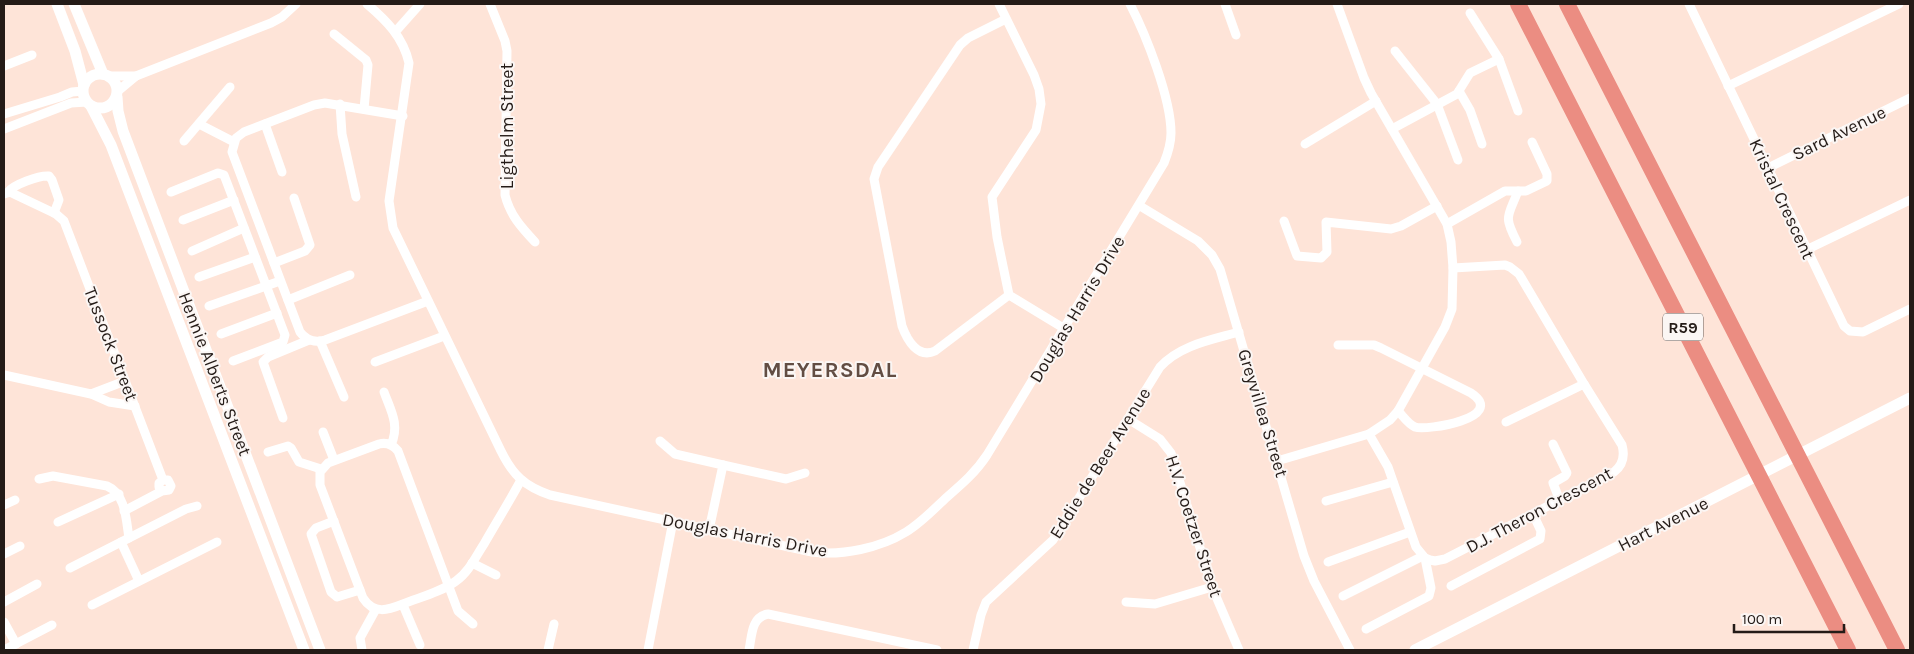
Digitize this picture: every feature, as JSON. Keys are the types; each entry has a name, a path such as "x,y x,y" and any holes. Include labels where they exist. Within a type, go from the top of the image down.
{"highway":[{"name":"R59","path":"1518,4 1848,650"},
{"name":"R59","path":"1567,4 1897,650"},
{"path":"1578,4 1630,112 1637,140"}],"street":[{"name":"Hennie Alberts Street","path":"58,4 75,51 83,88 89,104 111,145 304,650"},
{"name":"Hennie Alberts Street","path":"74,4 106,75 113,80 123,131 320,650"},
{"path":"4,129 61,106 77,102 103,108 109,106 117,94 136,76 263,27 282,17 296,4"},
{"name":"Douglas Harris Drive","path":"367,4 396,31 406,50 409,64 390,190 390,214 395,234 444,336 515,475 539,492 550,495 812,552 829,553 876,545 904,534 977,470 1140,206 1168,154 1170,126 1164,97 1149,48 1130,4"},
{"path":"396,31 420,4"},
{"name":"Ligthelm Street","path":"490,4 505,41 507,51 505,195 515,220 535,242"},
{"path":"999,4 1037,82 1041,104 1036,130 992,198 997,237 1009,295 1065,329"},
{"path":"1225,4 1236,35"},
{"path":"1277,461 1369,434 1390,420 1398,411 1445,327 1452,309 1453,268 1451,242 1447,224 1364,78 1337,4"},
{"name":"Kristal Crescent","path":"1689,4 1841,321 1850,331 1863,332 1910,309"},
{"path":"1728,86 1899,4"},
{"path":"1470,13 1498,59 1518,111"},
{"path":"1006,19 968,38 960,45 878,167 874,179 902,326 907,338 916,349 928,354 935,352 1009,295"},
{"path":"334,34 366,60 368,65 364,109"},
{"path":"1395,50 1437,104 1458,160"},
{"path":"4,66 32,55"},
{"path":"1392,129 1457,94 1470,73 1498,59"},
{"path":"4,114 83,88 92,76 136,76"},
{"path":"184,141 230,87"},
{"path":"1459,91 1470,110 1482,144"},
{"name":"Sard Avenue","path":"1768,168 1910,98"},
{"path":"1305,144 1376,101"},
{"path":"309,340 300,332 280,281 234,159 232,149 234,142 240,134 314,105 325,103 340,104 402,116"},
{"path":"340,104 342,134 356,197"},
{"path":"199,124 234,142"},
{"path":"265,124 282,172"},
{"path":"1447,224 1505,191 1529,190 1548,180 1532,142"},
{"path":"171,192 220,172 224,175 286,336 284,340 233,361"},
{"name":"Tussock Street","path":"6,193 16,186 42,176 48,176 52,180 59,200 54,213"},
{"path":"1517,242 1507,216 1518,191"},
{"name":"Tussock Street","path":"6,193 16,194 54,213 62,218 66,225 163,480 159,485 162,491 124,511"},
{"path":"274,263 305,251 310,246 294,198"},
{"path":"183,220 234,200"},
{"path":"1806,250 1910,200"},
{"name":"Greyvillea Street","path":"1140,206 1198,241 1212,255 1220,269 1309,569 1350,650"},
{"path":"1284,221 1298,257 1322,258 1326,255 1328,249 1326,222 1391,229 1401,226 1437,206"},
{"path":"192,251 244,228"},
{"path":"199,277 255,256"},
{"name":"D.J. Theron Crescent","path":"1424,557 1435,562 1445,559 1614,472 1618,469 1623,459 1622,445 1515,269 1504,265 1453,268"},
{"path":"288,300 350,275"},
{"path":"209,306 280,281"},
{"path":"283,418 263,362 268,356 309,340 320,341 428,301"},
{"path":"221,334 276,313"},
{"name":"Eddie de Beer Avenue","path":"973,650 986,602 1053,540 1156,372 1168,358 1183,349 1238,332"},
{"path":"375,362 444,336"},
{"path":"320,341 344,396"},
{"path":"1338,345 1377,346 1475,396 1479,401 1479,411 1469,419 1419,428 1408,422 1398,411"},
{"path":"4,375 91,394 108,402 135,406"},
{"path":"91,394 125,381"},
{"path":"1506,422 1584,384"},
{"path":"384,392 396,428 391,445"},
{"name":"Hart Avenue","path":"1416,650 1910,398"},
{"name":"H.V. Coetzer Street","path":"1128,420 1160,439 1170,449 1212,587 1239,650"},
{"path":"323,432 334,460"},
{"path":"1366,629 1429,596 1431,588 1424,557 1416,547 1383,457 1369,434"},
{"path":"660,441 675,454 723,465 786,478 805,473"},
{"path":"473,624 458,611 450,585 398,451 391,445 380,444 334,460 321,469 319,482 360,590 366,603 376,610 387,610 403,604 450,585 461,577 472,563 504,511 520,480"},
{"path":"1553,444 1567,471 1566,475 1553,483 1560,501"},
{"path":"268,452 288,446 299,462 321,469"},
{"path":"709,530 723,465"},
{"path":"39,479 53,476 107,486 119,494 124,511 125,540 140,581"},
{"path":"1326,501 1393,482"},
{"path":"58,522 119,494"},
{"path":"4,505 15,500"},
{"path":"70,568 186,509 197,506"},
{"path":"1450,586 1540,538 1542,532 1533,514"},
{"path":"334,521 316,528 311,534 332,592 337,597 360,590"},
{"path":"648,650 674,522"},
{"path":"1328,562 1410,532"},
{"path":"92,605 217,542"},
{"path":"4,554 20,546"},
{"path":"1343,596 1424,557"},
{"path":"472,563 496,575"},
{"path":"4,602 37,584"},
{"path":"1126,602 1155,604 1212,587"},
{"path":"403,604 420,645"},
{"path":"362,650 360,638 376,610"},
{"path":"748,650 754,626 761,617 774,615 937,650"},
{"path":"4,622 16,644"},
{"path":"548,650 554,624"},
{"path":"4,650 52,625"}],"district":[{"name":"MEYERSDAL","path":"830,369"}]}
